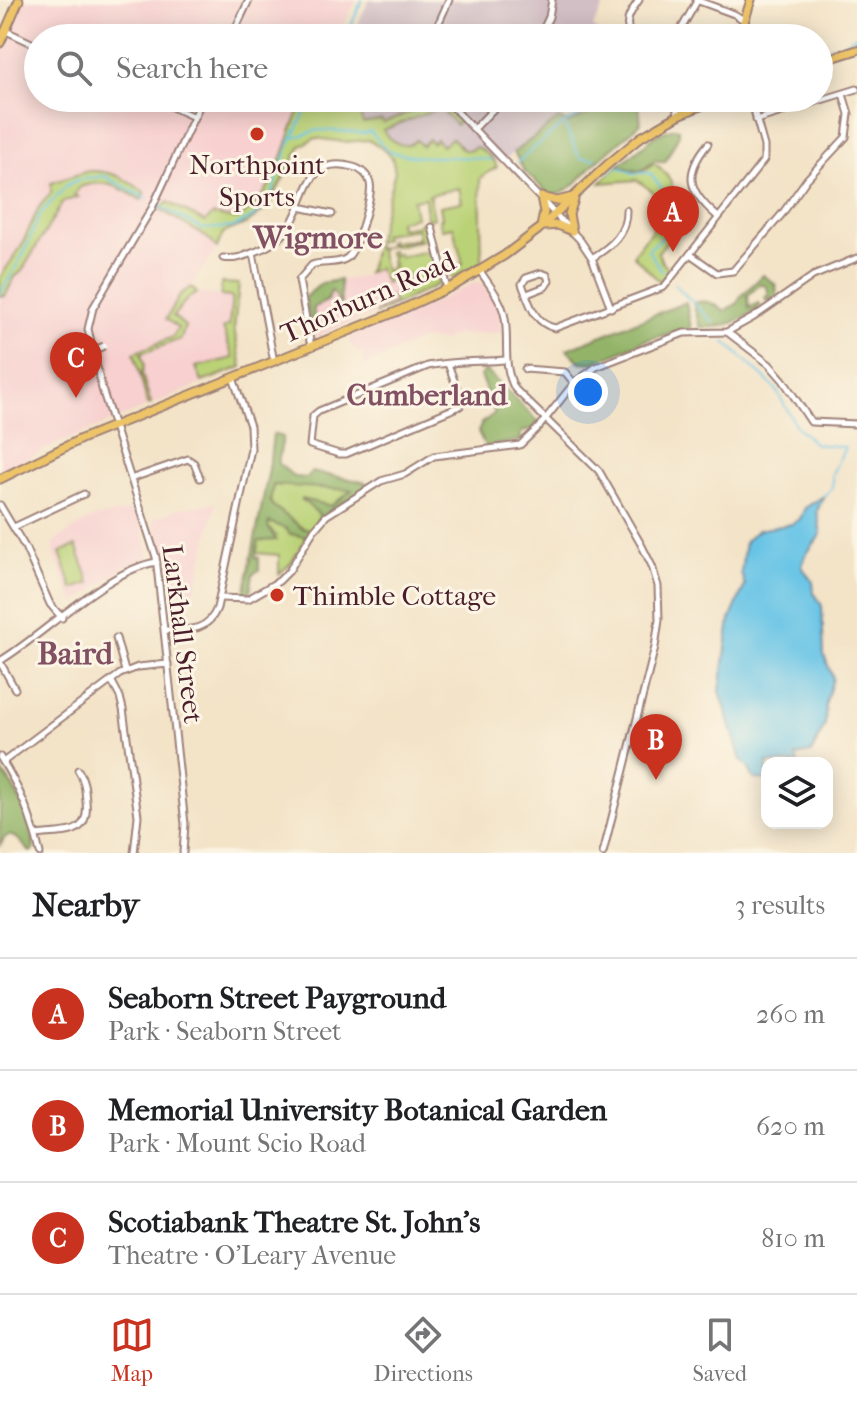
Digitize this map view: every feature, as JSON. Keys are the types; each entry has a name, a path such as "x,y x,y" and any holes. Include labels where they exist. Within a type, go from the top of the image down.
{"main road":[{"path":"0,43 19,0"},
{"path":"743,24 751,0"},
{"path":"833,58 857,50"},
{"name":"Thorburn Road","path":"0,479 41,457 447,289 480,271 540,229 632,144 686,112"},
{"path":"572,231 558,225 540,229 544,215 541,197 557,201 577,195"},
{"path":"572,231 569,214 577,195"}],"street":[{"path":"238,24 249,0"},
{"path":"438,24 449,0"},
{"path":"546,24 552,0"},
{"path":"627,24 639,0"},
{"path":"684,24 697,0 744,20"},
{"path":"6,31 24,39"},
{"path":"833,97 857,89"},
{"path":"690,254 712,271 722,274 733,271 782,214 807,179 846,137 849,114 843,94"},
{"path":"183,112 194,117"},
{"name":"Larkhall Street","path":"183,853 185,824 157,562 89,342 89,321 93,308 157,199 196,112"},
{"path":"458,112 572,231 592,258 611,308"},
{"path":"474,129 490,112"},
{"path":"527,294 545,287 549,281 547,275 541,273 526,278 522,284 537,319 550,328 560,328 664,287 764,160 764,146 754,112"},
{"path":"756,120 783,112"},
{"path":"708,144 695,160 691,174 699,198 717,216"},
{"path":"223,258 236,259 253,253 271,245 284,234 313,175 328,165 355,167 368,178 371,190 354,249 343,260 312,265 299,280 311,347"},
{"path":"299,207 332,214"},
{"path":"592,258 613,244 625,224 626,210"},
{"path":"432,227 447,289"},
{"path":"253,253 274,362"},
{"path":"220,598 243,600 261,594 279,581 326,516 374,485 405,474 434,456 520,445 574,383 606,362 690,332 727,332 813,276 857,258"},
{"path":"480,271 504,313 508,374 515,389 599,471 642,546 658,586 659,620 655,647 603,853"},
{"path":"727,332 769,364 811,422 857,424"},
{"path":"85,354 104,346"},
{"path":"448,364 461,399 460,406 346,454 310,445 313,416 317,412 421,368 448,364 506,360"},
{"path":"525,369 561,371 574,383"},
{"path":"165,630 191,631 203,627 214,616 220,598 251,443 250,426 233,378"},
{"path":"133,478 188,459 195,464 200,478"},
{"path":"14,527 84,494"},
{"path":"0,505 14,527 50,604 62,618"},
{"path":"15,689 0,661 125,571 157,562"},
{"path":"116,638 125,671"},
{"path":"40,853 25,800 2,760 125,671 168,664"},
{"path":"111,680 123,709 138,816 134,853"},
{"path":"37,835 75,831 85,822 84,782 78,770"}],"shaded area":[{"path":"25,0 357,0 344,24 24,24 24,112 300,112 270,186 248,212 237,219 213,215 205,222 168,202 161,202 158,208 209,239 217,248 191,287 197,293 221,296 221,283 239,284 234,329 242,367 50,447 0,472 0,54"},
{"path":"369,0 607,0 595,24 358,24"},
{"path":"338,112 565,112 500,163 476,147 471,150 426,147 405,150 391,142 383,129 334,119"},
{"path":"372,256 382,277 403,268 420,295 313,338 305,297 322,283 366,276"},
{"path":"476,282 483,284 499,307 502,333 459,333 443,341 422,339 365,366 362,352 358,353 350,343 350,337 354,335 432,304"},
{"path":"216,503 195,591 165,590 153,519 176,509"},
{"path":"137,509 150,559 125,567 75,603 54,554 53,542 89,519"}],"green space":[{"path":"359,112 363,123 382,120 383,123 411,112 430,112 383,130 403,145 416,140 422,146 429,139 432,143 436,139 442,146 452,138 463,150 476,147 485,153 497,167 480,178 482,262 455,278 447,270 463,264 453,227 442,229 440,206 462,202 459,188 429,195 434,218 427,220 425,198 413,200 416,217 399,221 400,228 422,223 431,241 427,243 426,239 398,246 387,245 390,240 391,243 399,241 400,244 403,240 406,243 410,239 418,240 417,229 383,234 384,239 376,243 395,171 392,158 369,140 344,142 315,138 301,146 267,208 248,223 223,233 217,248 209,239 160,209 168,202 205,222 213,215 237,219 252,207 273,179 298,114"},
{"path":"444,112 451,112 459,121 456,125"},
{"path":"590,112 640,112 641,123 573,186 560,194 549,194 524,171 514,152 559,119 568,123"},
{"path":"679,129 679,134 665,162 655,160 638,171 619,165 658,134"},
{"path":"653,163 670,181 681,224 658,252 670,270 660,282 633,255 657,223 659,211 652,191 637,180 600,183 619,165 631,171 646,170"},
{"path":"88,171 119,176 145,193 141,200 112,185 97,183 80,187 74,195 78,197 63,202 22,271 15,277 5,296 0,296 0,277 21,247 39,207 51,193 51,183"},
{"path":"375,246 378,249 386,247 379,250 385,271 394,267 391,266 393,263 388,252 392,250 393,256 399,253 400,257 428,251 428,247 432,246 439,284 376,314 394,303 391,296 407,292 412,287 406,274 385,283 378,268 367,273"},
{"path":"763,275 776,285 777,295 767,302 765,298 769,293 766,286 761,284 748,295 749,308 758,303 761,306 755,311 725,325 700,327 693,303 709,302 724,311 738,303 740,297"},
{"path":"340,280 341,307 331,291 327,301 314,307 314,319 310,322 305,297 322,283"},
{"path":"221,283 239,284 234,329 242,367 202,382 196,367 233,358 223,328 229,326 232,297 221,296"},
{"path":"191,287 197,293 187,299 173,316 185,326 181,339 141,354 144,365 142,374 151,404 148,405 134,353 173,337 178,328 166,319 181,294"},
{"path":"686,302 691,328 645,340 594,363 580,362 567,349"},
{"path":"485,370 539,422 532,430 521,432 521,440 486,447 478,432 482,423 495,413 480,376"},
{"path":"273,434 283,437 278,463 294,477 307,478 311,472 360,481 366,483 368,488 317,522 320,515 301,499 331,506 352,490 273,485 272,505 302,528 311,531 307,537 289,534 287,529 269,522 268,527 276,540 259,541 255,557 259,558 259,570 253,574 250,592 244,595 269,469"},
{"path":"273,485 352,490 331,506 302,499 320,515 311,531 302,528 272,505"},
{"path":"269,522 295,535 307,537 291,563 279,574 279,555 256,553 259,541 276,536 268,527"},
{"path":"76,546 90,583 73,589 60,552"},
{"path":"0,770 13,787 27,817 34,849 30,852 17,838 9,835 0,846"}],"water":[{"path":"824,496 817,511 821,534 805,556 802,567 813,582 814,593 822,606 824,655 833,678 826,702 825,725 811,753 796,757 761,757 761,780 754,779 741,760 720,691 730,620 745,585 741,573 745,541 758,530 792,524 800,519 805,508"}],"waterway":[{"path":"352,24 362,0"},
{"path":"833,46 857,34"},
{"path":"158,205 202,229 234,227 253,217 271,196 305,112"},
{"path":"518,162 564,123 582,112"},
{"path":"564,124 580,158 595,159"},
{"path":"293,138 318,130 370,131 385,148 397,154 490,160"},
{"path":"610,173 619,167 633,173 650,173 665,193 673,221 665,235 648,250 662,271"},
{"path":"0,294 24,253 40,214 67,185 77,180 104,176 147,199"},
{"path":"674,284 713,322"},
{"path":"725,342 775,388 796,426 815,444 845,447 832,474 832,488 824,496"}],"place":[{"name":"Northpoint Sports","path":"257,134"},
{"name":"Seaborn Street Payground","path":"673,252"},
{"name":"Scotiabank Theatre St. John's","path":"76,398"},
{"name":"Thimble Cottage","path":"277,595"},
{"name":"Memorial University Botanical Garden","path":"656,780"}],"district":[{"name":"Wigmore","path":"318,237"},
{"name":"Cumberland","path":"427,395"},
{"name":"Baird","path":"75,653"}]}
